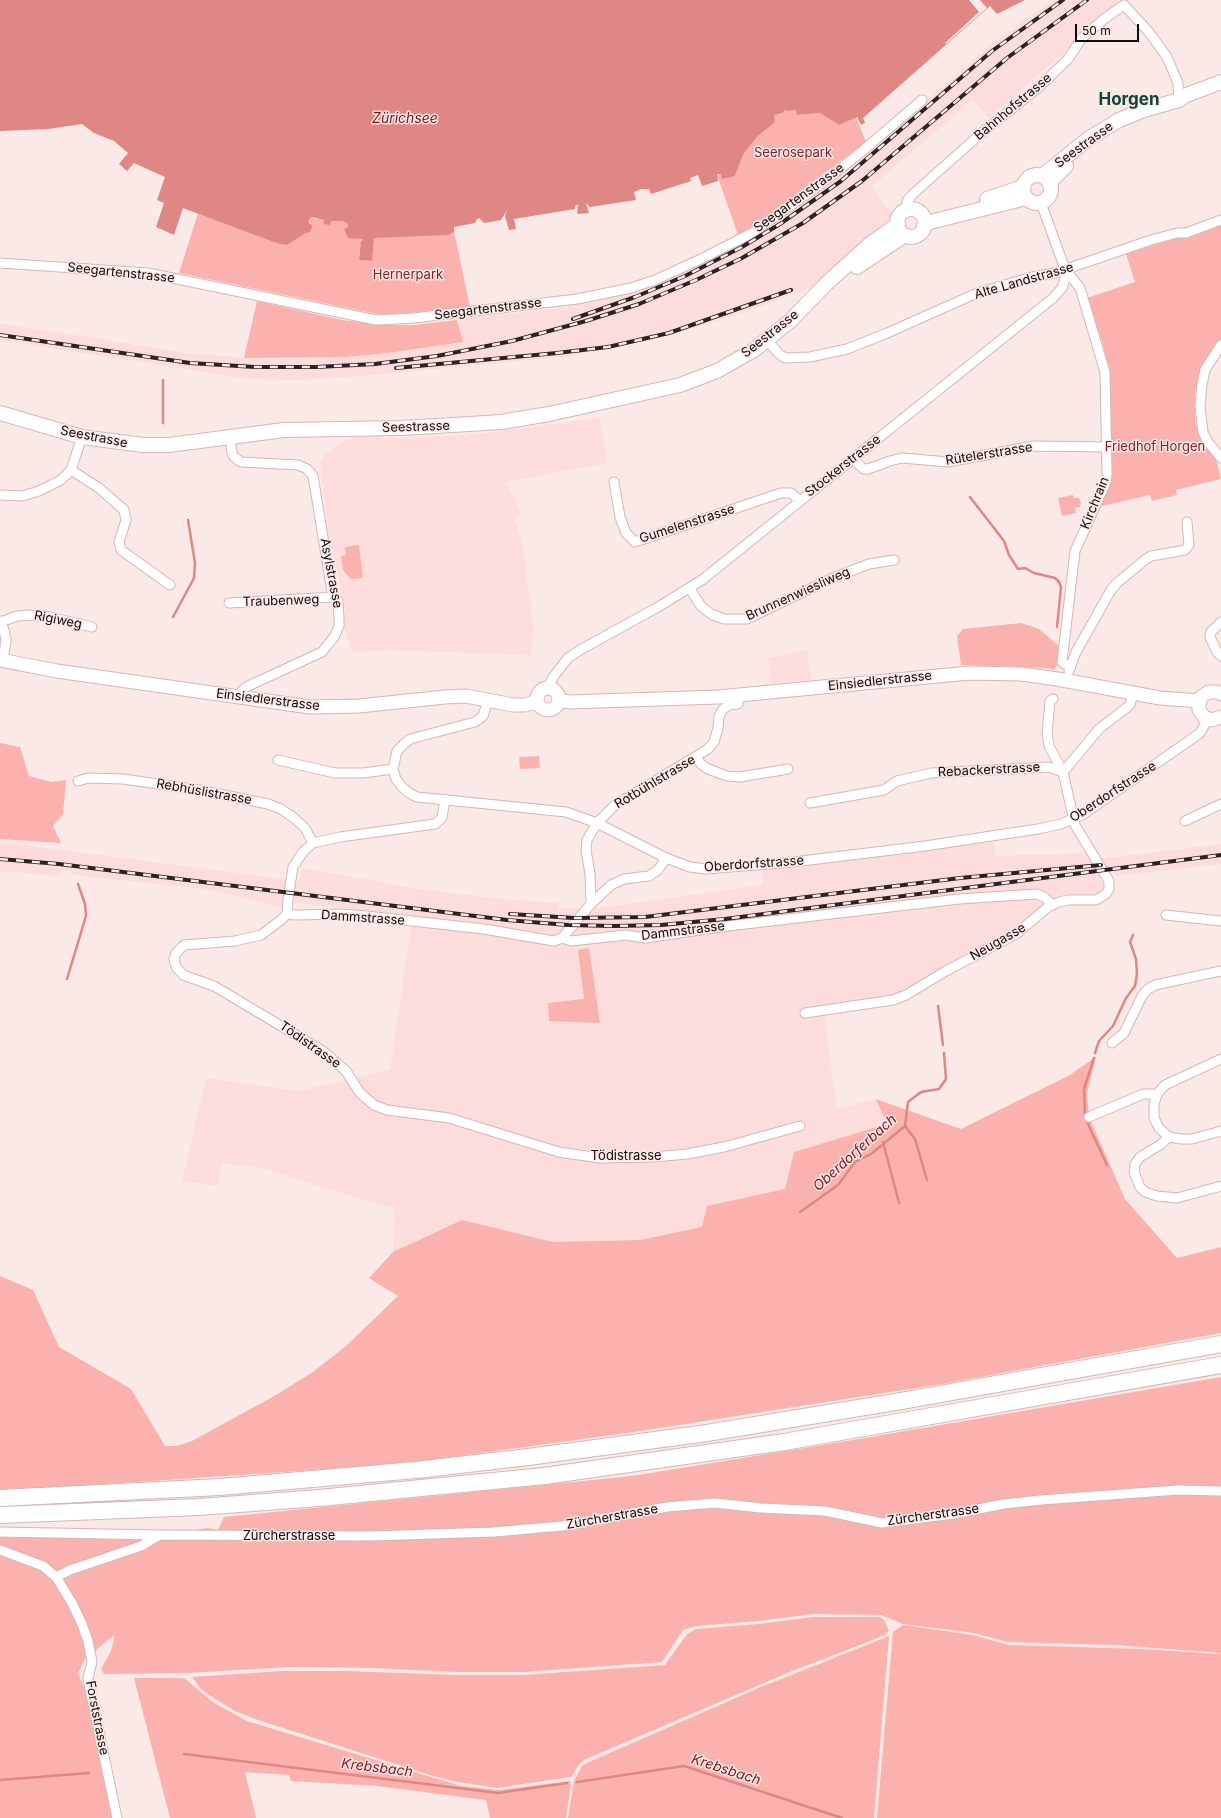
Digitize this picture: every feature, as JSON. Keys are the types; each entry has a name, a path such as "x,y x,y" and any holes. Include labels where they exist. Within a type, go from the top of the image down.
{"highway":[{"path":"0,1498 136,1493 244,1486 528,1458 700,1434 894,1403 1221,1344"},
{"path":"0,1516 222,1506 430,1489 544,1476 776,1443 1221,1365"}],"main road":[{"name":"Seestrasse","path":"1046,179 1092,145 1139,120 1150,109 1179,100 1184,96 1221,82"},
{"name":"Seestrasse","path":"1179,100 1186,103 1221,91"},
{"path":"1038,175 1046,179 1050,195 1041,203 1033,202 1025,193 1027,180 1030,177 1038,175"},
{"path":"923,220 916,235 901,229 901,214 906,210 914,210 923,220 930,222 1025,193"},
{"name":"Seestrasse","path":"0,413 82,437 143,445 169,445 284,430 394,428 470,424 542,416 680,385 717,371 754,350 767,340 864,250 901,229"},
{"name":"Einsiedlerstrasse","path":"1,660 57,671 310,707 359,706 466,696 488,702 522,705 537,701"},
{"name":"Einsiedlerstrasse","path":"560,700 569,702 739,696 958,673 1021,674 1160,698 1199,701"},
{"path":"548,687 557,691 560,700 557,707 550,710 544,709 537,701 538,693 544,688 548,687"},
{"path":"1215,718 1204,717 1199,710 1199,701 1204,694 1220,689"}],"street":[{"name":"Bahnhofstrasse","path":"906,210 907,201 913,194 975,138 1038,88 1068,59 1082,38 1104,19 1124,5 1148,31 1167,57 1178,84 1179,100"},
{"name":"Seegartenstrasse","path":"0,263 148,274 376,320 422,317 577,299 631,288 655,280 703,258 752,232 821,184 860,154 922,100"},
{"name":"Stockerstrasse","path":"548,687 554,676 568,658 690,589 1053,298 1062,288 1065,279 1065,269 1041,203"},
{"name":"Alte Landstrasse","path":"767,340 779,354 790,359 823,355 847,349 885,334 977,293 1032,277 1055,273 1151,240 1177,233 1186,233 1221,220"},
{"name":"Kirchrain","path":"1065,269 1080,288 1105,372 1107,448 1106,482 1075,551 1062,662 1070,667"},
{"path":"1221,345 1205,370 1202,385 1200,413 1203,432 1208,442 1221,458"},
{"path":"0,495 22,496 39,491 61,480 71,470 82,437"},
{"name":"Asylstrasse","path":"230,437 232,453 241,462 298,465 311,472 315,480 334,597 338,601 339,626 329,646 322,652 246,687 241,692 240,697"},
{"name":"Rütelerstrasse","path":"854,459 864,469 868,469 902,458 948,462 1033,446 1107,448"},
{"path":"71,470 100,488 124,510 126,520 119,542 121,550 170,585"},
{"name":"Gumelenstrasse","path":"614,482 620,517 626,533 635,542 781,493 791,494 800,500"},
{"path":"1067,681 1070,667 1076,652 1100,607 1117,583 1146,559 1152,556 1185,550 1189,545 1187,522"},
{"name":"Brunnenwiesliweg","path":"690,589 701,606 710,614 724,619 747,619 835,577 869,564 894,560"},
{"name":"Traubenweg","path":"229,603 334,597"},
{"name":"Rigiweg","path":"0,622 27,614 50,617 92,627"},
{"path":"0,622 4,630 6,640 1,660"},
{"path":"1221,622 1211,632 1210,637 1214,648 1221,656"},
{"path":"1063,772 1099,729 1130,705 1133,693"},
{"name":"Rotbühlstrasse","path":"589,906 590,874 586,850 588,840 598,823 615,805 708,749 714,742 718,728 719,716 723,709 729,705 738,704 739,696"},
{"path":"1052,699 1050,701 1047,734 1049,746 1063,772 1074,819"},
{"path":"278,760 335,773 363,773 393,769 397,751 407,742 415,738 474,722 482,716 488,702"},
{"name":"Oberdorfstrasse","path":"393,769 396,779 409,793 417,797 566,812 598,823 666,858 690,867 706,869 793,862 925,846 1038,830 1061,824 1074,819 1090,809 1200,733 1215,718"},
{"path":"696,757 701,764 708,769 727,776 740,777 788,769"},
{"name":"Rebackerstrasse","path":"810,803 884,790 897,781 931,773 1049,767 1063,772"},
{"name":"Rebhüslistrasse","path":"78,780 88,778 123,779 200,790 268,804 281,809 294,818 305,828 313,843"},
{"path":"287,914 293,867 303,852 313,843 340,837 435,824 442,818 445,799"},
{"path":"1185,821 1221,804"},
{"name":"Neugasse","path":"805,1013 893,1000 906,995 946,971 1016,934 1030,924 1039,914 1053,905 1068,900 1096,900 1104,897 1109,889 1108,877 1078,831 1074,819"},
{"path":"562,938 568,929 589,906 611,885 624,879 649,876 658,870 666,858"},
{"name":"Dammstrasse","path":"287,914 339,914 367,916 484,929 554,941 562,938 570,941 626,935 645,938 736,925 959,899 1037,894 1044,897 1053,905"},
{"name":"Tödistrasse","path":"287,914 271,928 261,934 235,941 184,944 176,953 174,959 176,967 183,975 214,986 323,1051 346,1071 360,1093 374,1105 387,1110 449,1118 559,1152 600,1158 654,1157 687,1154 724,1147 800,1126"},
{"path":"1166,915 1221,921"},
{"path":"1112,1043 1124,1033 1142,996 1148,989 1155,985 1221,971"},
{"path":"1221,1059 1165,1085 1157,1094 1154,1105 1154,1118 1159,1128 1169,1137 1192,1139 1221,1131"},
{"path":"1089,1117 1143,1094 1157,1094"},
{"path":"1169,1137 1160,1145 1140,1157 1135,1164 1134,1172 1140,1187 1145,1192 1157,1196 1177,1198 1221,1186"},
{"name":"Zürcherstrasse","path":"0,1532 159,1535 371,1536 494,1532 562,1526 667,1508 715,1503 761,1508 825,1511 882,1523 953,1514 1004,1504 1041,1500 1178,1490 1221,1491"},
{"path":"56,1577 70,1570 140,1546 159,1535"},
{"name":"Forststrasse","path":"0,1550 43,1566 56,1577 72,1603 82,1624 88,1641 92,1662 88,1678 89,1684 117,1818"}],"shaded area":[{"path":"1053,0 1124,0 989,118 972,100 872,186 893,216 814,286 760,307 674,334 561,358 374,375 300,380 250,379 0,340 0,323 192,354 272,359 345,357 463,343 457,319 554,309 631,293 651,286 712,259 739,244 832,184 831,181 879,141 882,144 893,131 984,50"},
{"path":"599,418 607,463 506,482 522,515 513,518 521,537 528,585 533,626 531,655 389,650 355,652 352,650 344,629 345,607 328,530 320,462 326,454 347,439 357,437 403,438 476,434"},
{"path":"807,650 811,680 771,683 768,658"},
{"path":"0,842 299,881 303,868 412,888 501,899 558,903 559,908 598,908 763,885 761,869 954,844 955,846 993,842 995,856 1087,853 1092,860 1221,844 1221,864 1116,876 1116,872 1100,874 1099,879 1105,884 1100,892 1060,898 1055,908 1044,915 1022,935 977,957 904,1001 824,1013 837,1109 876,1099 887,1124 794,1152 785,1189 707,1206 703,1227 640,1240 553,1242 462,1220 393,1252 394,1209 254,1166 222,1164 218,1186 182,1181 206,1078 299,1091 390,1070 412,916 300,903 279,907 206,889 74,875 71,871 63,870 60,876 0,871"}],"green space":[{"name":"Seerosepark","path":"783,110 796,110 798,115 820,113 839,125 856,117 866,142 751,228 738,235 717,175 721,174 735,176 743,155 757,137 775,122 773,115 782,113"},
{"name":"Hernerpark","path":"198,213 279,244 287,245 308,232 313,225 308,221 311,217 315,219 343,221 348,224 347,228 358,238 363,239 363,241 361,241 359,260 371,261 373,238 454,231 470,307 387,315 377,314 179,273"},
{"name":"Friedhof Horgen","path":"1221,224 1221,340 1208,359 1195,391 1195,422 1204,444 1216,458 1221,479 1176,490 1177,495 1152,501 1150,495 1098,507 1110,474 1108,377 1103,344 1087,298 1135,282 1126,254"},
{"name":"Hernerpark","path":"257,301 342,320 385,325 414,325 457,320 463,342 388,353 345,357 244,358"},
{"path":"1073,495 1073,498 1079,498 1081,503 1080,507 1075,508 1076,513 1062,516 1058,498"},
{"path":"359,545 363,578 351,579 343,570 341,556 346,555 345,547"},
{"path":"1021,623 1039,629 1060,647 1058,664 1054,670 1046,668 961,665 957,636 963,629"},
{"path":"0,743 20,747 29,776 52,782 66,780 63,814 53,826 61,843 0,839"},
{"path":"539,756 540,768 520,769 519,757"},
{"path":"589,948 600,1023 549,1021 548,1003 584,999 578,950"},
{"path":"1096,1057 1087,1093 1089,1117 1125,1199 1177,1258 1221,1247 1221,1333 942,1384 634,1432 401,1464 48,1488 0,1489 0,1276 33,1290 59,1347 131,1389 165,1446 177,1446 192,1441 276,1395 313,1372 346,1346 398,1296 369,1278 393,1252 462,1220 553,1242 640,1240 702,1227 707,1206 785,1189 794,1152 887,1124 876,1099 961,1129 1068,1076"},
{"path":"1221,1377 1221,1653 1115,1645 1008,1642 974,1633 903,1624 881,1615 813,1614 758,1621 696,1626 683,1630 662,1662 523,1672 456,1672 372,1668 289,1667 188,1673 104,1674 101,1669 111,1651 114,1635 85,1659 78,1673 87,1694 108,1797 114,1818 0,1818 0,1537 130,1539 208,1528 218,1530 224,1517 632,1476"},
{"path":"813,1617 880,1617 884,1620 889,1631 886,1634 868,1642 792,1671 586,1759 579,1764 570,1777 497,1788 458,1782 433,1776 258,1720 235,1711 209,1695 201,1689 192,1677 282,1671 523,1675 665,1665 687,1634 696,1629 758,1624"},
{"path":"903,1625 973,1635 1009,1645 1141,1649 1221,1654 1221,1818 877,1818 893,1632"},
{"path":"889,1636 874,1818 568,1818 574,1781 582,1766 589,1762 761,1687"},
{"path":"134,1678 184,1678 214,1703 247,1721 461,1786 499,1790 570,1781 571,1784 566,1818 490,1818 486,1800 377,1786 291,1781 289,1775 245,1772 256,1818 170,1818"}],"water":[{"name":"Zürichsee","path":"0,0 1025,0 997,14 990,6 863,118 865,123 861,125 857,117 839,125 820,113 797,115 796,110 785,110 782,113 774,115 775,122 757,137 743,155 735,176 722,179 721,174 717,174 718,181 702,186 698,175 690,178 691,181 651,194 649,189 641,189 634,192 636,200 590,207 586,203 589,213 577,214 578,204 575,206 575,209 514,219 516,229 509,230 505,216 507,210 501,220 484,223 479,218 475,223 454,227 454,232 448,235 374,238 372,261 359,260 361,241 363,241 363,239 348,238 344,229 347,228 348,224 343,221 331,221 330,225 324,224 324,220 311,217 308,221 313,225 310,232 287,245 279,244 183,208 174,235 156,227 164,203 157,200 165,177 134,163 127,171 119,164 128,153 114,141 94,133 82,124 48,129 0,131"}],"pier":[{"path":"969,0 980,0 987,8 946,44 945,43 979,12"}],"waterway":[{"path":"163,380 163,423"},
{"path":"970,497 1004,541 1009,555 1018,569 1025,568 1034,573 1055,578 1059,582 1061,587 1057,627"},
{"path":"173,617 194,578 195,563 188,520"},
{"path":"67,979 86,916 85,904 78,884"},
{"path":"1095,1053 1099,1041 1113,1026 1126,998 1135,986 1137,974 1136,959 1130,942 1133,935"},
{"name":"Oberdorferbach","path":"938,1006 943,1045"},
{"name":"Oberdorferbach","path":"800,1212 838,1185 855,1162 871,1154 905,1126 908,1102 921,1092 939,1089 946,1079 944,1053"},
{"path":"1085,1115 1084,1089 1094,1058"},
{"path":"1088,1124 1107,1165"},
{"path":"905,1126 915,1139 927,1180"},
{"path":"883,1142 899,1203"},
{"name":"Krebsbach","path":"184,1754 498,1793 567,1783"},
{"name":"Krebsbach","path":"577,1782 684,1766 842,1818"},
{"path":"0,1780 89,1773"}],"railway":[{"path":"573,319 635,297 685,276 742,247 780,224 841,181 992,51 1063,0"},
{"path":"0,335 190,363 255,367 316,367 375,364 437,356 512,341 586,321 639,304 696,280 742,258 803,223 862,181 1007,58 1087,0"},
{"path":"396,368 608,347 669,333 791,290"},
{"path":"0,859 59,864 507,920 568,925 614,926 661,925 725,919 1221,855"},
{"path":"510,914 574,918 645,917 960,878 1101,865"}],"district":[{"name":"Horgen","path":"1129,100"}]}
